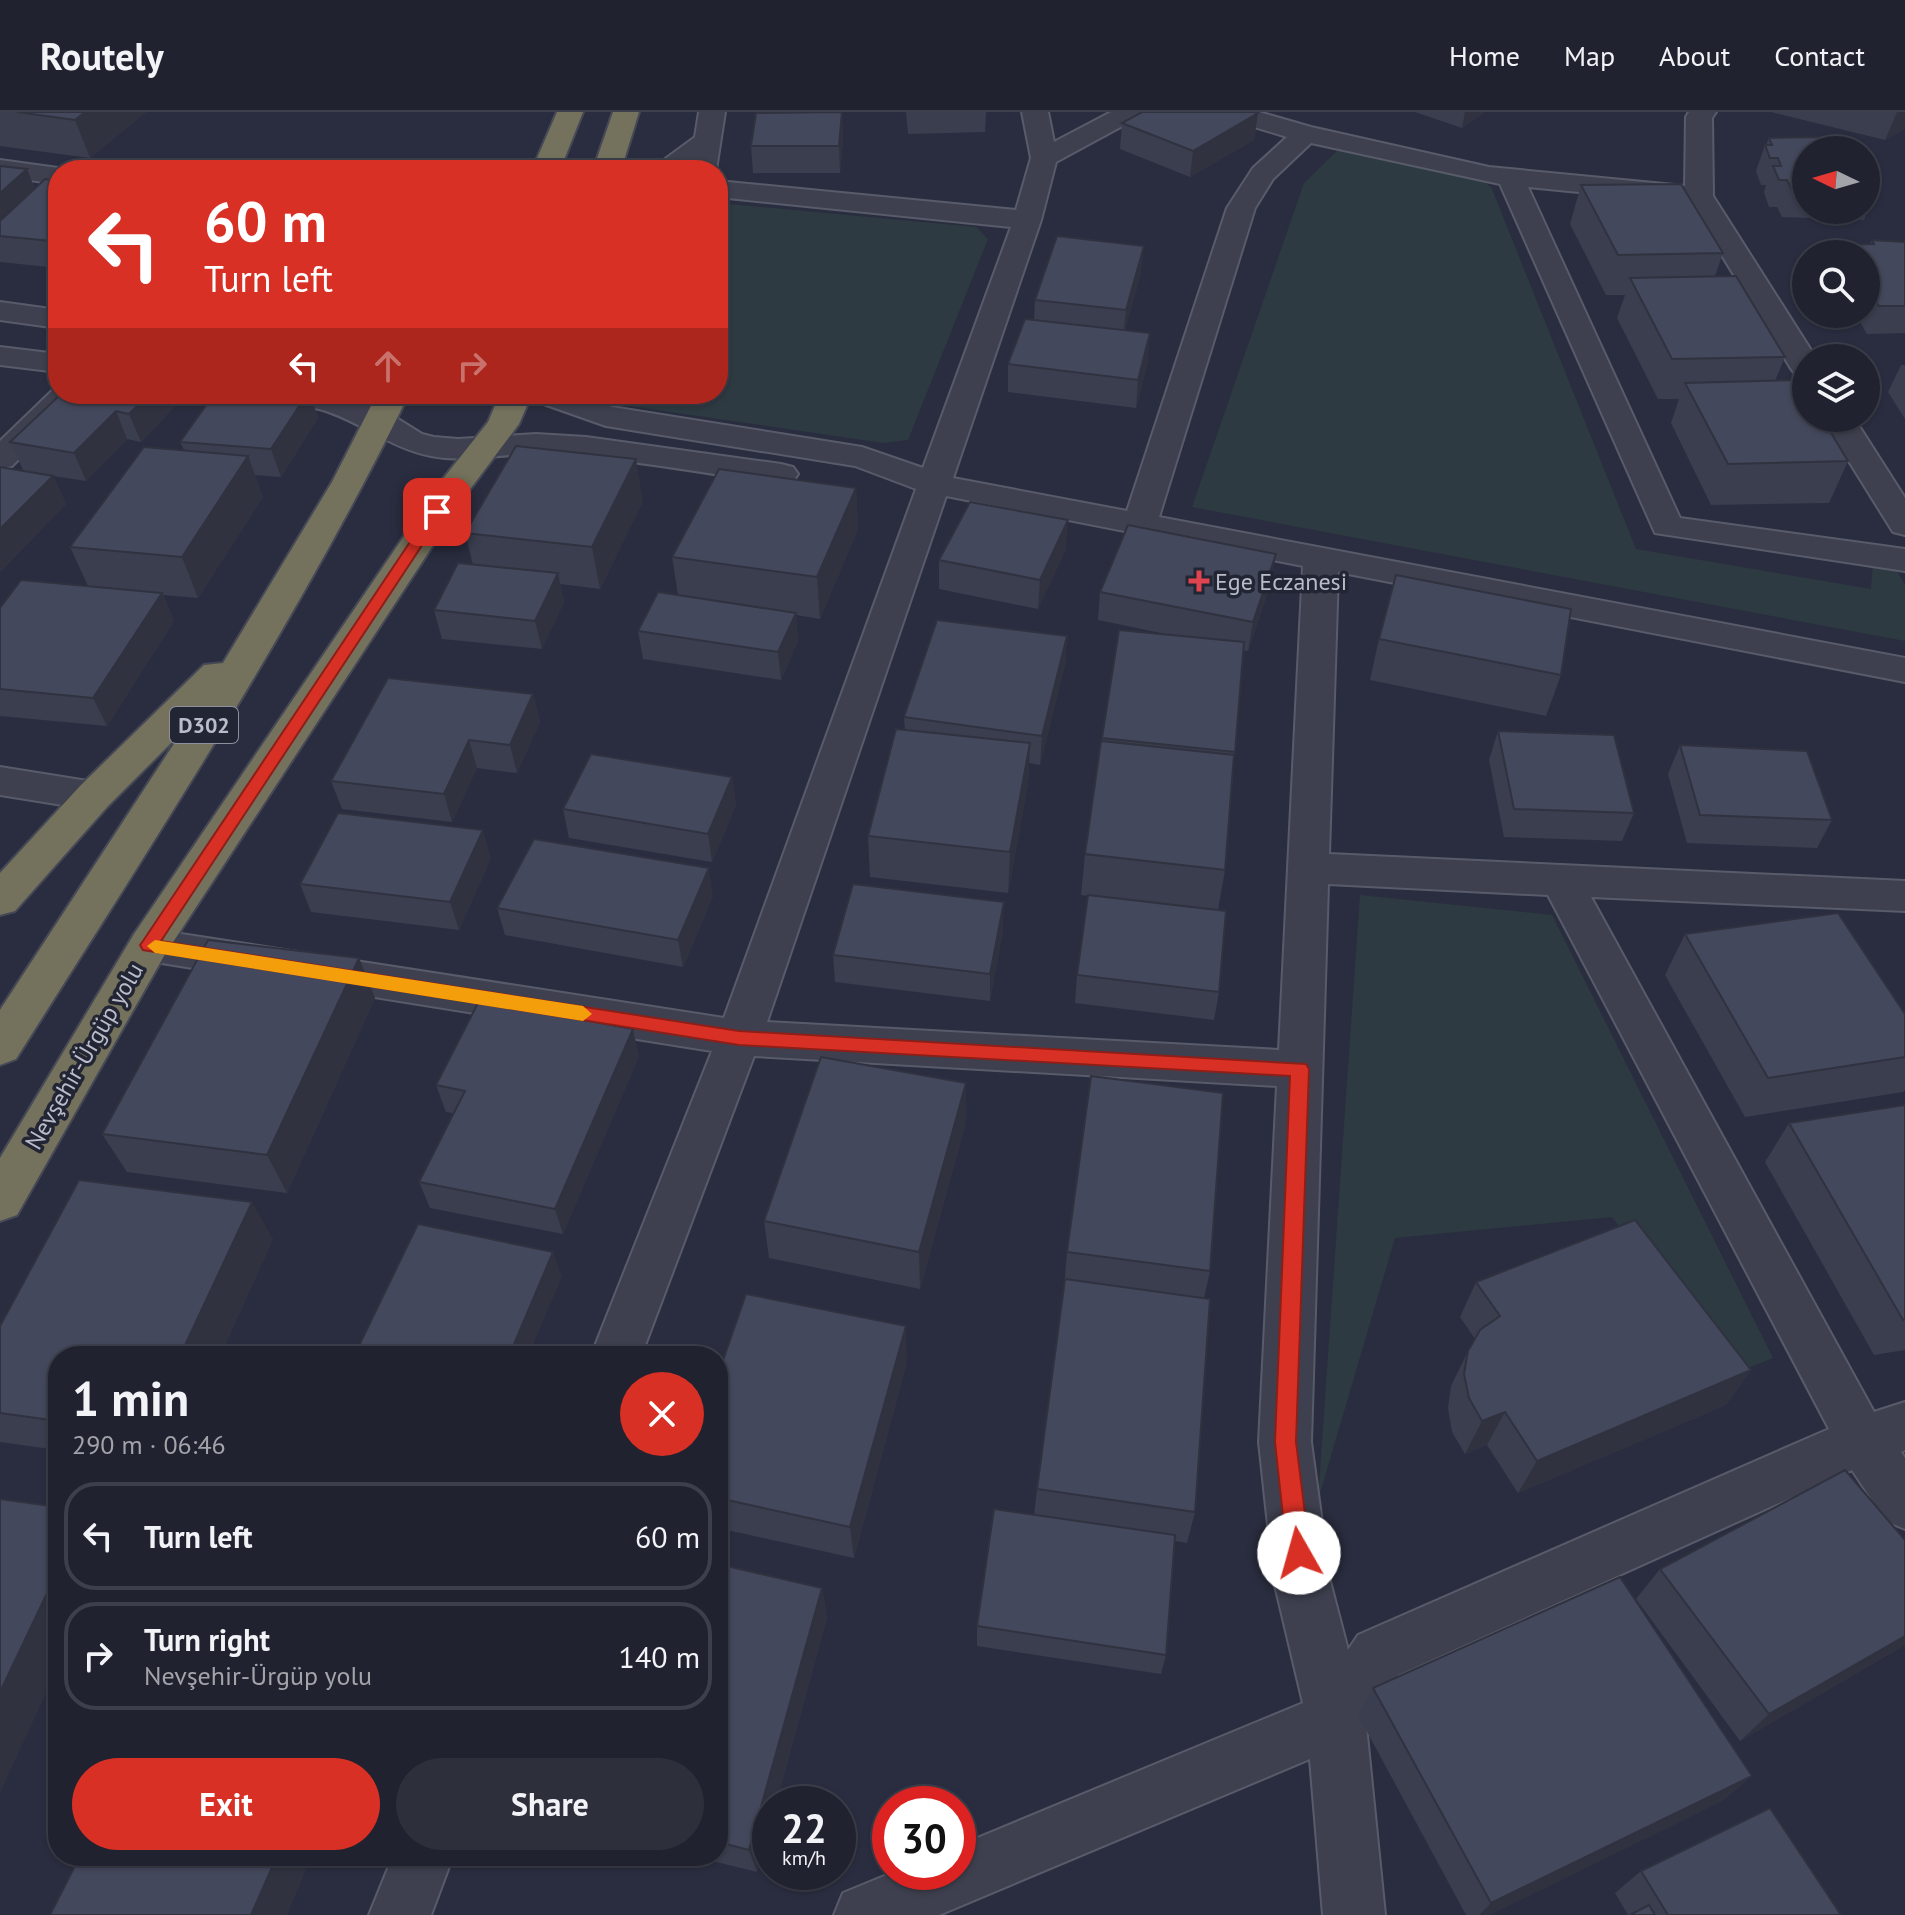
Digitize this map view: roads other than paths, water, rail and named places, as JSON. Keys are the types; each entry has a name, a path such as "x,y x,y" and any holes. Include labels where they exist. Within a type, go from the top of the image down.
{"highway":[{"path":"550,160 570,112"},
{"path":"610,160 626,112"},
{"name":"Nevşehir-Ürgüp yolu","path":"0,1201 149,945 454,487 503,424 512,404"},
{"name":"D302","path":"0,1047 174,776 349,482 386,407"},
{"path":"0,900 94,796 261,630"}],"street":[{"path":"704,160 712,112"},
{"path":"620,1346 739,1038 1027,220 1044,158 1035,112"},
{"path":"1044,158 1130,112"},
{"path":"1231,112 1305,134 1510,177 1699,196"},
{"path":"1703,112 1699,117 1699,196 1792,345"},
{"path":"1140,524 1241,208 1263,174 1305,134"},
{"path":"678,160 707,140"},
{"path":"0,168 48,175"},
{"path":"1510,177 1667,526 1905,560"},
{"path":"728,190 1027,220"},
{"path":"0,311 48,318"},
{"path":"0,356 48,362"},
{"path":"0,459 57,404"},
{"path":"358,404 386,407 392,432 411,441 458,449 536,444 586,447 845,483 934,484"},
{"path":"573,404 606,416 862,457 934,484 1905,670"},
{"path":"1847,432 1905,525"},
{"path":"1321,558 1285,1442 1302,1581 1336,1719 1354,1915"},
{"path":"0,781 94,796"},
{"path":"1308,868 1905,896"},
{"path":"1561,881 1884,1433 1905,1503"},
{"path":"149,945 739,1038 1300,1069"},
{"path":"865,1915 1336,1719 1378,1655 1884,1433"},
{"path":"400,1915 419,1866"}],"place":[{"name":"Ege Eczanesi","path":"1199,581"}]}
